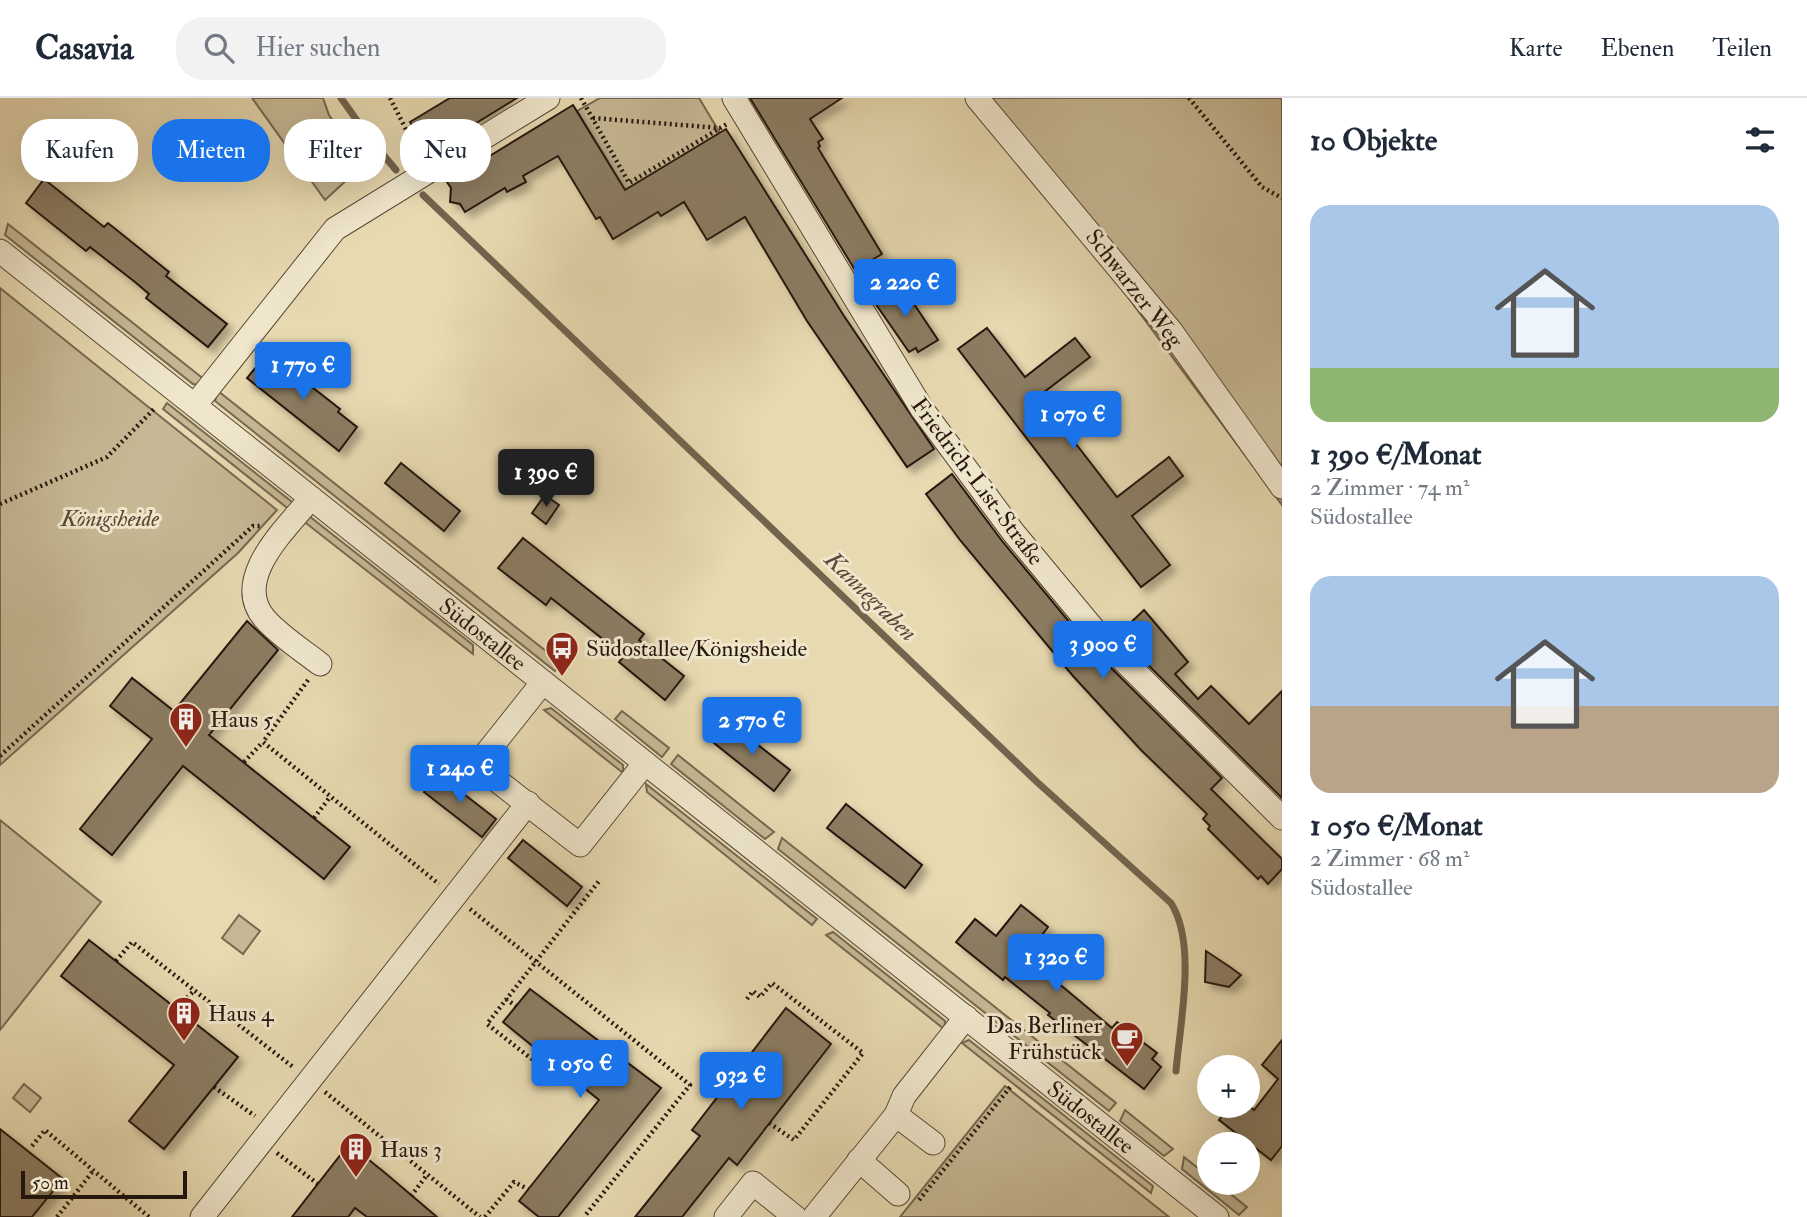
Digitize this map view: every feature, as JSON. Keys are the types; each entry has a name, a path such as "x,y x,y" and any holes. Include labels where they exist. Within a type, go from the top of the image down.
{"street":[{"path":"491,133 548,98"},
{"name":"Schwarzer Weg","path":"977,98 1171,331 1282,487"},
{"name":"Friedrich-List-Straße","path":"739,106 922,409 1013,531 1101,638 1282,818"},
{"path":"195,405 335,229 412,182"},
{"name":"Südostallee","path":"0,250 1217,1217"},
{"path":"311,498 279,537 259,568 253,581 253,596 263,617 320,664"},
{"path":"543,682 477,765 580,845 645,763"},
{"path":"202,1217 456,898 528,803"},
{"path":"814,1217 896,1115 904,1097 965,1017"},
{"path":"896,1115 933,1143"},
{"path":"859,1160 905,1200"},
{"path":"726,1217 753,1183 795,1217"}],"path":[{"path":"390,98 401,119"},
{"path":"581,98 629,183 721,128 739,106"},
{"path":"1189,98 1262,187 1282,198"},
{"path":"592,118 721,128"},
{"path":"0,504 107,457 156,407"},
{"path":"0,756 253,526 266,526 279,537"},
{"path":"244,762 320,664"},
{"path":"262,742 690,1085 584,1217"},
{"path":"314,818 330,797"},
{"path":"549,1060 542,1067 487,1024 600,881"},
{"path":"747,999 753,991 760,997 772,983 863,1053 794,1140 769,1123"},
{"path":"175,1009 195,990"},
{"path":"506,999 516,1006"},
{"path":"905,1200 1011,1086"},
{"path":"214,1087 318,1184"},
{"path":"32,1146 45,1130 149,1217"},
{"path":"57,1217 93,1171"},
{"path":"411,1196 427,1174"},
{"path":"485,1217 514,1182 528,1189"}],"green space":[{"path":"252,98 323,98 332,119 284,119 284,143 270,123 270,119 267,119"},
{"path":"600,98 699,98 720,133 625,190 577,111"},
{"path":"966,98 1282,98 1282,505 1070,219"},
{"path":"312,182 345,182 325,200"},
{"path":"8,224 205,380 199,385 193,384 5,235"},
{"name":"Königsheide","path":"0,288 277,510 238,553 0,765"},
{"path":"218,391 561,663 555,671 215,401"},
{"path":"167,403 292,502 291,511 163,409"},
{"path":"309,516 473,645 473,654 302,520"},
{"path":"551,708 623,765 623,773 544,710"},
{"path":"622,711 669,748 662,757 615,719"},
{"path":"678,755 774,832 765,839 671,764"},
{"path":"646,784 817,919 812,925 647,792"},
{"path":"0,820 101,902 0,1030"},
{"path":"782,838 1116,1103 1109,1111 778,849"},
{"path":"239,915 260,931 243,954 222,938"},
{"path":"833,932 945,1021 944,1029 826,935"},
{"path":"969,1040 1153,1186 1151,1193 962,1043"},
{"path":"24,1084 41,1098 30,1112 13,1098"},
{"path":"1005,1086 1169,1217 900,1217"},
{"path":"1125,1110 1173,1149 1164,1156 1120,1121"},
{"path":"1184,1157 1197,1167 1197,1181 1182,1169"},
{"path":"1214,1195 1232,1195 1247,1207 1239,1215"}],"building":[{"path":"450,98 517,98 483,119 415,119"},
{"path":"750,98 842,98 810,119 823,139 818,142 818,148 882,254 855,270"},
{"path":"573,105 625,190 726,129 844,316 934,449 907,467 807,321 745,217 707,240 684,202 661,216 658,212 613,239 600,217 596,219 558,156 523,176 526,182 507,192 505,188 465,212 460,204 450,202 451,188 447,182 491,182 491,155"},
{"path":"42,182 48,182 104,227 108,223 169,272 166,276 227,324 208,347 146,298 149,294 135,282 90,247 86,251 26,203"},
{"path":"900,283 938,340 918,352 916,348 909,352 873,300"},
{"path":"987,328 1025,377 1075,338 1090,357 1039,396 1117,497 1169,457 1183,476 1132,516 1170,565 1141,587 958,349"},
{"path":"266,355 287,371 289,369 340,409 338,412 357,427 339,451 247,378"},
{"path":"401,463 460,511 444,531 385,483"},
{"path":"952,474 1002,541 1090,647 1222,778 1211,789 1282,859 1282,869 1268,884 1261,876 1258,879 1208,829 1210,826 1203,819 1207,814 1141,750 1073,676 960,540 926,494"},
{"path":"545,495 559,505 546,524 532,513"},
{"path":"523,538 644,634 639,640 684,676 665,700 619,662 624,656 551,598 546,605 498,568"},
{"path":"1144,610 1188,662 1175,674 1198,699 1211,686 1249,724 1282,691 1282,798 1121,638 1130,630 1127,626"},
{"name":"Haus 5","path":"247,621 278,650 209,735 350,847 324,879 183,766 112,855 80,829 152,739 110,706 132,678 174,711"},
{"path":"730,723 790,770 774,791 714,743"},
{"path":"438,774 496,819 482,837 424,792"},
{"path":"846,804 922,865 905,888 827,828"},
{"path":"523,840 582,887 567,906 508,858"},
{"path":"1021,905 1048,927 1026,956 1112,1028 1117,1022 1129,1031 1136,1030 1136,1037 1157,1053 1152,1059 1161,1067 1144,1089 1048,1015 1050,1013 1005,977 1003,980 956,942 975,919 996,936"},
{"name":"Haus 4","path":"89,940 238,1057 164,1149 129,1121 174,1065 61,976"},
{"path":"1206,951 1241,975 1229,987 1205,982"},
{"path":"530,989 661,1088 558,1217 539,1217 519,1201 599,1100 503,1022"},
{"path":"786,1008 831,1044 737,1165 729,1158 682,1217 635,1217 700,1136 692,1130"},
{"path":"1282,1040 1282,1146 1271,1160 1260,1152 1260,1132 1235,1132 1219,1120 1260,1118 1260,1102 1278,1079 1262,1065"},
{"path":"0,1129 63,1179 32,1217 0,1217"},
{"name":"Haus 3","path":"349,1144 437,1217 367,1217 355,1208 348,1217 292,1217"}],"waterway":[{"name":"Kannegraben","path":"341,98 396,170"},
{"name":"Kannegraben","path":"423,195 1037,782 1171,903 1179,920 1185,962 1176,1071"}],"place":[{"name":"Südostallee/Königsheide","path":"562,678"},
{"name":"Haus 5","path":"186,749"},
{"name":"Haus 4","path":"184,1043"},
{"name":"Das Berliner Frühstück","path":"1127,1068"},
{"name":"Haus 3","path":"356,1179"}]}
